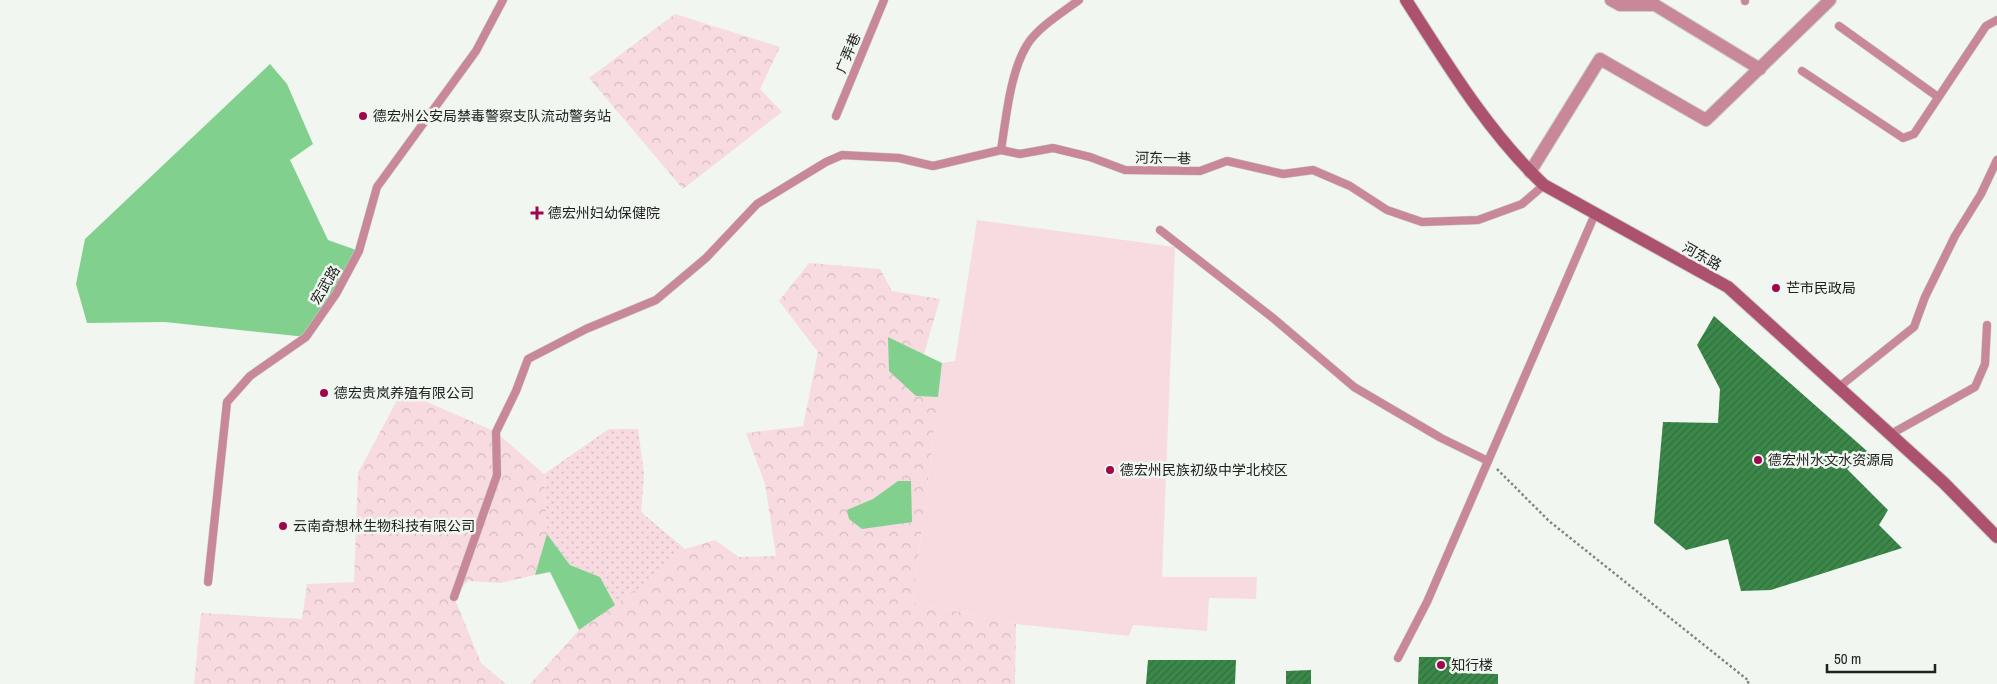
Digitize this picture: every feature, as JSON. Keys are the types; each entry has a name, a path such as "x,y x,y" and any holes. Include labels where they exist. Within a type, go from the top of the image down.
{"main road":[{"name":"河东路","path":"1406,0 1467,95 1530,172 1544,186 1728,287 1944,482 1997,537"}],"street":[{"path":"1610,0 1620,6 1655,4 1760,69"},
{"path":"1530,172 1600,59 1706,120 1830,0"}],"lane":[{"name":"宏武路","path":"208,582 227,402 250,376 306,338 336,294 360,251 377,187 476,51 503,0"},
{"name":"广弄巷","path":"836,116 884,0"},
{"path":"1001,150 1012,84 1027,45 1052,20 1079,0"},
{"path":"1802,70 1903,138 1914,134 1986,26 1997,20"},
{"path":"1838,26 1938,97"},
{"name":"河东一巷","path":"454,597 497,474 496,432 516,391 528,359 586,329 656,300 706,258 757,204 826,162 842,155 899,158 934,166 961,157 1001,150 1020,154 1052,148 1090,157 1124,170 1200,171 1227,162 1283,174 1313,170 1350,186 1387,210 1422,222 1478,220 1522,204 1544,186"},
{"path":"1839,387 1914,327 1925,297 1946,253 1982,194 1997,160"},
{"path":"1398,658 1427,602 1596,214"},
{"path":"1160,230 1280,324 1354,387 1441,438 1488,461"},
{"path":"1891,434 1975,387 1985,364 1987,325"}],"path":[{"path":"1488,461 1548,520 1749,681 1747,684"}],"green space":[{"path":"675,14 780,47 760,89 782,112 683,189 589,78"},
{"path":"977,220 1175,247 1162,577 1257,577 1256,599 1209,598 1207,631 1133,625 1129,636 1016,624 913,602 942,363 955,361"},
{"path":"809,263 880,269 892,291 940,299 924,354 888,338 916,396 938,397 913,602 1016,624 1015,684 530,684 579,630 649,581 685,549 715,540 739,557 776,556 765,484 746,433 803,426 818,352 779,301"},
{"path":"402,391 496,432 544,474 547,534 535,575 501,583 468,581 454,597 481,663 506,684 194,684 201,613 302,619 307,584 354,582 358,473"},
{"path":"609,429 638,429 644,474 641,512 685,549 650,581 615,605 600,577 570,565 547,534 544,474"}],"shaded area":[{"path":"270,64 287,84 313,144 290,160 328,240 359,251 306,337 165,322 87,323 76,284 85,239"},
{"path":"888,337 942,363 938,397 916,396 889,371"},
{"path":"898,481 911,481 912,522 862,529 849,519 847,510 873,499"},
{"path":"547,534 570,565 600,577 615,605 579,630 550,572 535,575"}],"building":[{"name":"德宏州水文水资源局","path":"1714,316 1867,451 1847,469 1888,510 1879,525 1902,548 1771,590 1741,591 1728,539 1686,550 1654,523 1663,422 1718,423 1720,389 1697,345"},
{"name":"知行楼","path":"1419,657 1464,657 1463,673 1498,674 1498,684 1418,684"},
{"path":"1148,660 1236,660 1235,684 1146,684"},
{"path":"1311,670 1311,684 1286,684 1286,671"}],"place":[{"name":"德宏州公安局禁毒警察支队流动警务站","path":"363,116"},
{"name":"德宏州妇幼保健院","path":"537,213"},
{"name":"芒市民政局","path":"1776,288"},
{"name":"德宏贵岚养殖有限公司","path":"324,393"},
{"name":"德宏州水文水资源局","path":"1758,460"},
{"name":"德宏州民族初级中学北校区","path":"1110,470"},
{"name":"云南奇想林生物科技有限公司","path":"283,526"},
{"name":"知行楼","path":"1441,665"}]}
